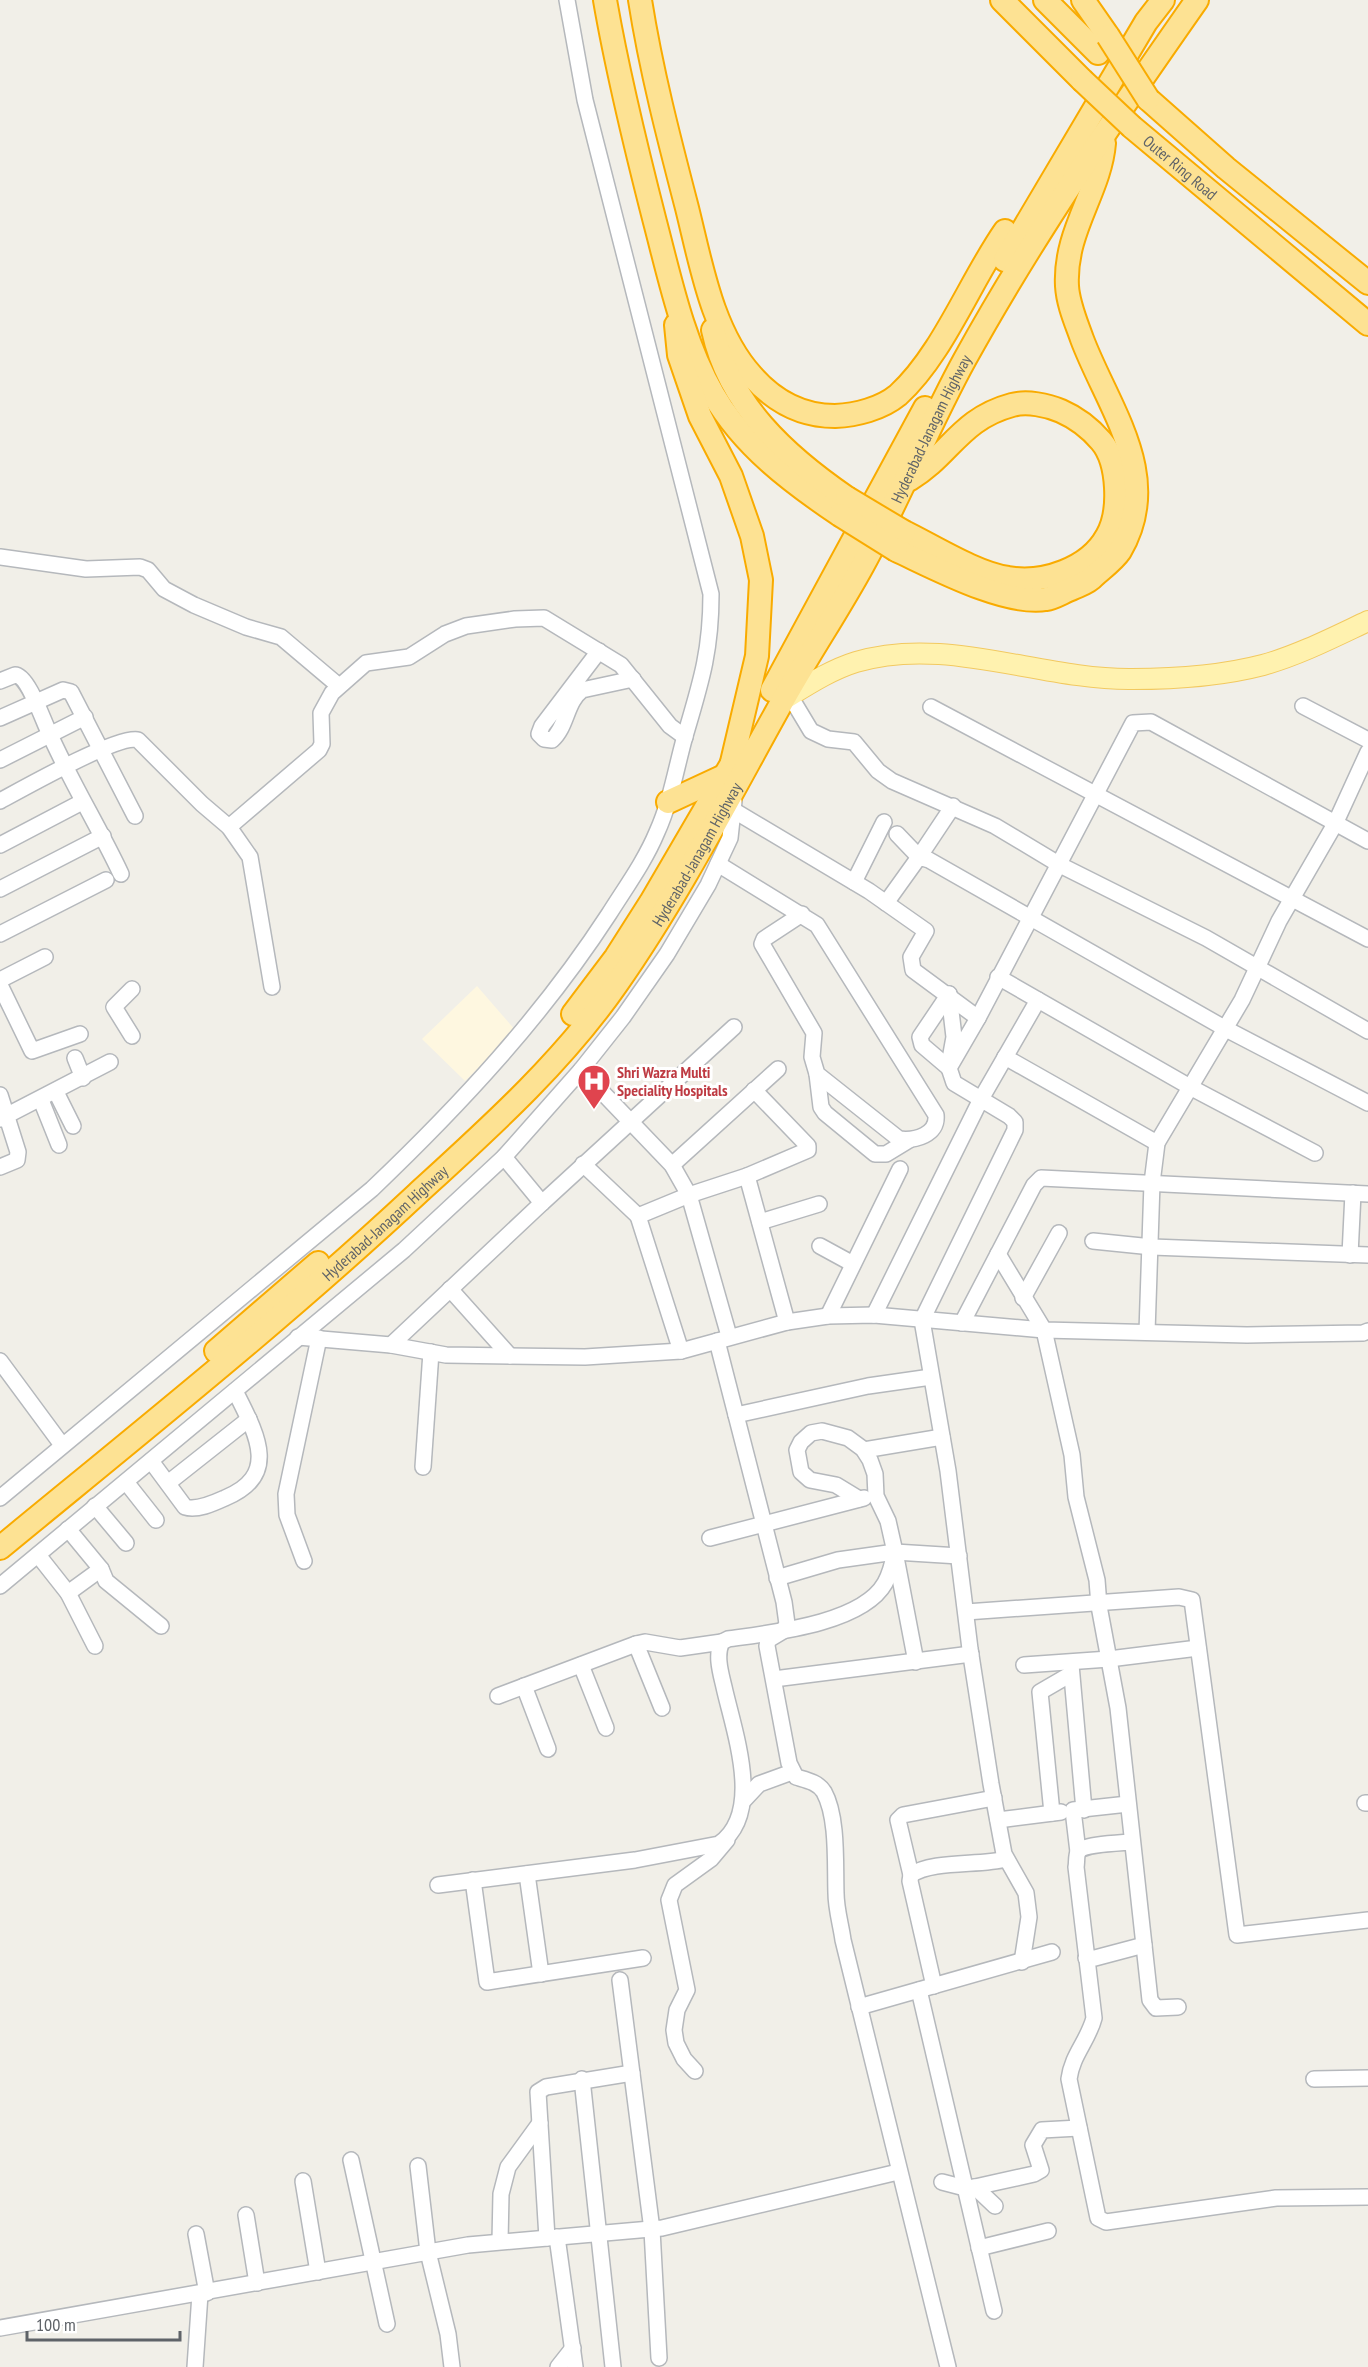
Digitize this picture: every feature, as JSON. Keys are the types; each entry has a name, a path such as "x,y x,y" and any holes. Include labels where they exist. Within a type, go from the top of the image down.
{"highway":[{"path":"605,0 615,56 673,290 693,348 713,394 755,449 790,482 843,507 958,579 1001,595 1045,599 1089,581 1119,553 1135,520 1138,476 1125,434 1093,367 1076,323 1067,288 1068,262 1074,236 1102,161 1105,132"},
{"path":"640,0 653,73 705,281 717,348 735,387 764,431 843,507"},
{"name":"Outer Ring Road","path":"1002,0 1132,127 1368,324"},
{"name":"Outer Ring Road","path":"1045,0 1103,44 1148,99 1226,168 1368,283"},
{"name":"Hyderabad-Janagam Highway","path":"0,1548 267,1329 374,1234 528,1088 563,1051 615,987 672,897 730,777 997,274 1146,22 1163,0"},
{"name":"Hyderabad-Janagam Highway","path":"0,1533 368,1220 478,1119 530,1066 578,1009 616,957 730,777 787,698 864,563 962,365 1013,275 1105,132 1197,0"},
{"path":"1087,6 1103,44"},
{"path":"705,281 727,338 751,376 779,401 799,412 822,416 856,414 872,410 897,395 950,325 1004,232 1036,207"},
{"path":"668,802 730,777 757,656 761,580 752,536 730,476 700,416 679,355 673,290"},
{"path":"900,541 1007,578 1046,578 1085,562 1107,537 1116,509 1115,474 1102,442 1079,419 1047,405 1014,404 978,418 921,472 904,483"}],"main road":[{"path":"787,698 855,662 892,654 941,654 1082,677 1131,679 1198,676 1263,665 1328,640 1368,621"}],"street":[{"path":"0,1498 372,1189 429,1135 503,1056 579,961 638,870 657,832 668,802 706,664 711,634 711,594 585,100 567,0"},
{"path":"0,557 86,569 140,567 148,570 164,589 194,605 246,627 281,637 339,686"},
{"path":"229,827 319,750 322,744 321,713 339,686 366,663 409,657 445,634 466,626 515,619 544,618 621,665 670,726 685,737"},
{"path":"599,651 542,726 539,734 544,739 552,740 559,734 576,695 582,690 633,679"},
{"path":"0,681 20,675 36,703 64,768 103,836 113,877 0,934"},
{"path":"0,718 68,690 73,694 135,816"},
{"path":"787,698 806,726 819,736 854,742 879,771 892,781 995,826 1060,865 1206,938 1368,1031"},
{"path":"1303,706 1368,740"},
{"path":"931,707 1368,939"},
{"path":"0,760 85,717"},
{"path":"949,1068 1060,865 1128,728 1133,723 1151,722 1368,842"},
{"path":"0,801 102,750 126,740 138,740 202,804 229,827 250,857 272,987"},
{"path":"1147,1332 1152,1247 1152,1183 1157,1143 1226,1029 1293,898 1335,824 1368,752"},
{"path":"0,1586 404,1250 504,1157 623,1017 667,954 718,864 730,838 733,810 730,777"},
{"path":"0,845 82,802"},
{"path":"886,903 953,806"},
{"path":"733,810 854,882 926,931 911,957 911,966 978,1018"},
{"path":"854,882 884,822"},
{"path":"897,834 919,857 929,860 1226,1029 1368,1103"},
{"path":"0,889 103,836"},
{"path":"718,864 802,914 817,925 936,1115 936,1122 932,1130 886,1154 875,1154 825,1113 821,1107 818,1074 812,1057 814,1033 762,944 764,939 802,914"},
{"path":"0,980 45,957"},
{"path":"998,977 1190,1086 1316,1153"},
{"path":"0,985 32,1051 80,1034"},
{"path":"132,989 114,1007 132,1036"},
{"path":"949,994 920,1037 922,1045 949,1068"},
{"path":"949,994 954,1036 949,1068 954,1083 1014,1119 1015,1130 922,1320 942,1437 971,1654 994,1798 1006,1859 1026,1893 1029,1917 1022,1962"},
{"path":"874,1315 981,1099 1038,1000"},
{"path":"391,1345 583,1164 734,1027"},
{"path":"1005,1057 1157,1143"},
{"path":"75,1058 84,1077"},
{"path":"4,1118 110,1062"},
{"path":"672,1165 778,1069"},
{"path":"580,1070 672,1165 689,1195 723,1339 736,1415 787,1624 783,1631 768,1640 767,1646 792,1772 796,1777 818,1784 824,1791 829,1807 836,1867 836,1896 859,2007 948,2367"},
{"path":"818,1074 898,1139 909,1140"},
{"path":"638,1216 806,1152 808,1146 754,1090"},
{"path":"56,1092 73,1126"},
{"path":"0,1095 4,1118 18,1152 17,1160 0,1167"},
{"path":"41,1100 59,1145"},
{"path":"504,1157 542,1203"},
{"path":"583,1164 638,1216 681,1351"},
{"path":"828,1316 900,1168"},
{"path":"747,1176 787,1322"},
{"path":"962,1323 1034,1185 1041,1178 1360,1194 1350,1254"},
{"path":"760,1222 819,1204"},
{"path":"1023,1298 1059,1233"},
{"path":"1093,1241 1152,1247 1368,1255"},
{"path":"820,1246 853,1264"},
{"path":"998,1254 1044,1330 1072,1455 1076,1497 1097,1580 1118,1708 1131,1842 1152,2005 1164,2009 1178,2007"},
{"path":"450,1289 510,1356"},
{"path":"298,1337 391,1345 431,1352 585,1358 681,1351 787,1322 828,1316 874,1315 1044,1330 1247,1335 1368,1331"},
{"path":"304,1561 287,1515 286,1494 319,1338"},
{"path":"423,1467 431,1352"},
{"path":"0,1361 62,1445"},
{"path":"736,1415 868,1386 931,1377"},
{"path":"151,1461 185,1507 190,1508 241,1492 252,1483 260,1468 256,1441 249,1419 235,1391"},
{"path":"168,1483 249,1419"},
{"path":"859,1499 836,1485 810,1480 801,1472 797,1450 801,1442 811,1433 822,1431 848,1438 864,1450 875,1474 876,1496 888,1521 896,1552 915,1662"},
{"path":"864,1450 942,1437"},
{"path":"126,1482 156,1520"},
{"path":"710,1538 763,1527 876,1496"},
{"path":"95,1506 126,1544"},
{"path":"68,1529 100,1569 106,1581 161,1626"},
{"path":"777,1578 838,1560 896,1552 959,1556"},
{"path":"498,1696 636,1644 645,1642 680,1648 722,1642 728,1639 783,1631 848,1612 869,1600 885,1584 896,1552"},
{"path":"38,1555 69,1593 95,1646"},
{"path":"69,1593 100,1569"},
{"path":"966,1612 1099,1601 1179,1597 1192,1600 1237,1935 1368,1920"},
{"path":"695,2071 684,2060 676,2043 674,2030 677,2010 687,1990 669,1900 675,1886 711,1859 739,1822 743,1801 742,1769 720,1666 722,1642"},
{"path":"636,1644 662,1708"},
{"path":"1024,1665 1071,1668 1109,1659 1198,1648"},
{"path":"774,1680 971,1654"},
{"path":"581,1665 606,1728"},
{"path":"1071,1668 1078,1810 1076,1867 1094,2018 1090,2030 1071,2062 1069,2079 1098,2218 1106,2222 1276,2199 1368,2196"},
{"path":"1052,1813 1040,1692 1071,1668"},
{"path":"524,1686 548,1749"},
{"path":"743,1801 759,1784 792,1772"},
{"path":"994,1798 903,1815 898,1820 912,1875 910,1881 927,1988 970,2188 979,2248 994,2311"},
{"path":"998,1820 1128,1804"},
{"path":"438,1885 645,1858 719,1844 729,1837"},
{"path":"1078,1852 1091,1846 1131,1842"},
{"path":"912,1875 934,1867 986,1864 1006,1859"},
{"path":"527,1874 541,1974"},
{"path":"473,1880 487,1982 643,1958"},
{"path":"1086,1958 1095,1958 1144,1945"},
{"path":"859,2007 1052,1952"},
{"path":"620,1980 652,2230 659,2358"},
{"path":"575,2367 552,2237 538,2092 546,2086 632,2073"},
{"path":"1314,2079 1368,2078"},
{"path":"582,2079 613,2367"},
{"path":"500,2241 501,2194 508,2167 540,2123"},
{"path":"970,2188 1034,2174 1041,2170 1033,2145 1042,2130 1079,2128"},
{"path":"351,2160 387,2324"},
{"path":"418,2166 428,2252 448,2334 452,2367"},
{"path":"0,2328 500,2241 652,2230 898,2172"},
{"path":"303,2181 318,2272"},
{"path":"942,2182 970,2188 995,2206"},
{"path":"246,2215 257,2283"},
{"path":"979,2248 1048,2231"},
{"path":"195,2367 204,2293 196,2234"},
{"path":"558,2367 573,2348"}],"shaded area":[{"path":"477,986 516,1031 465,1081 422,1039"}],"place":[{"name":"Shri Wazra Multi Speciality Hospitals","path":"594,1110"}]}
